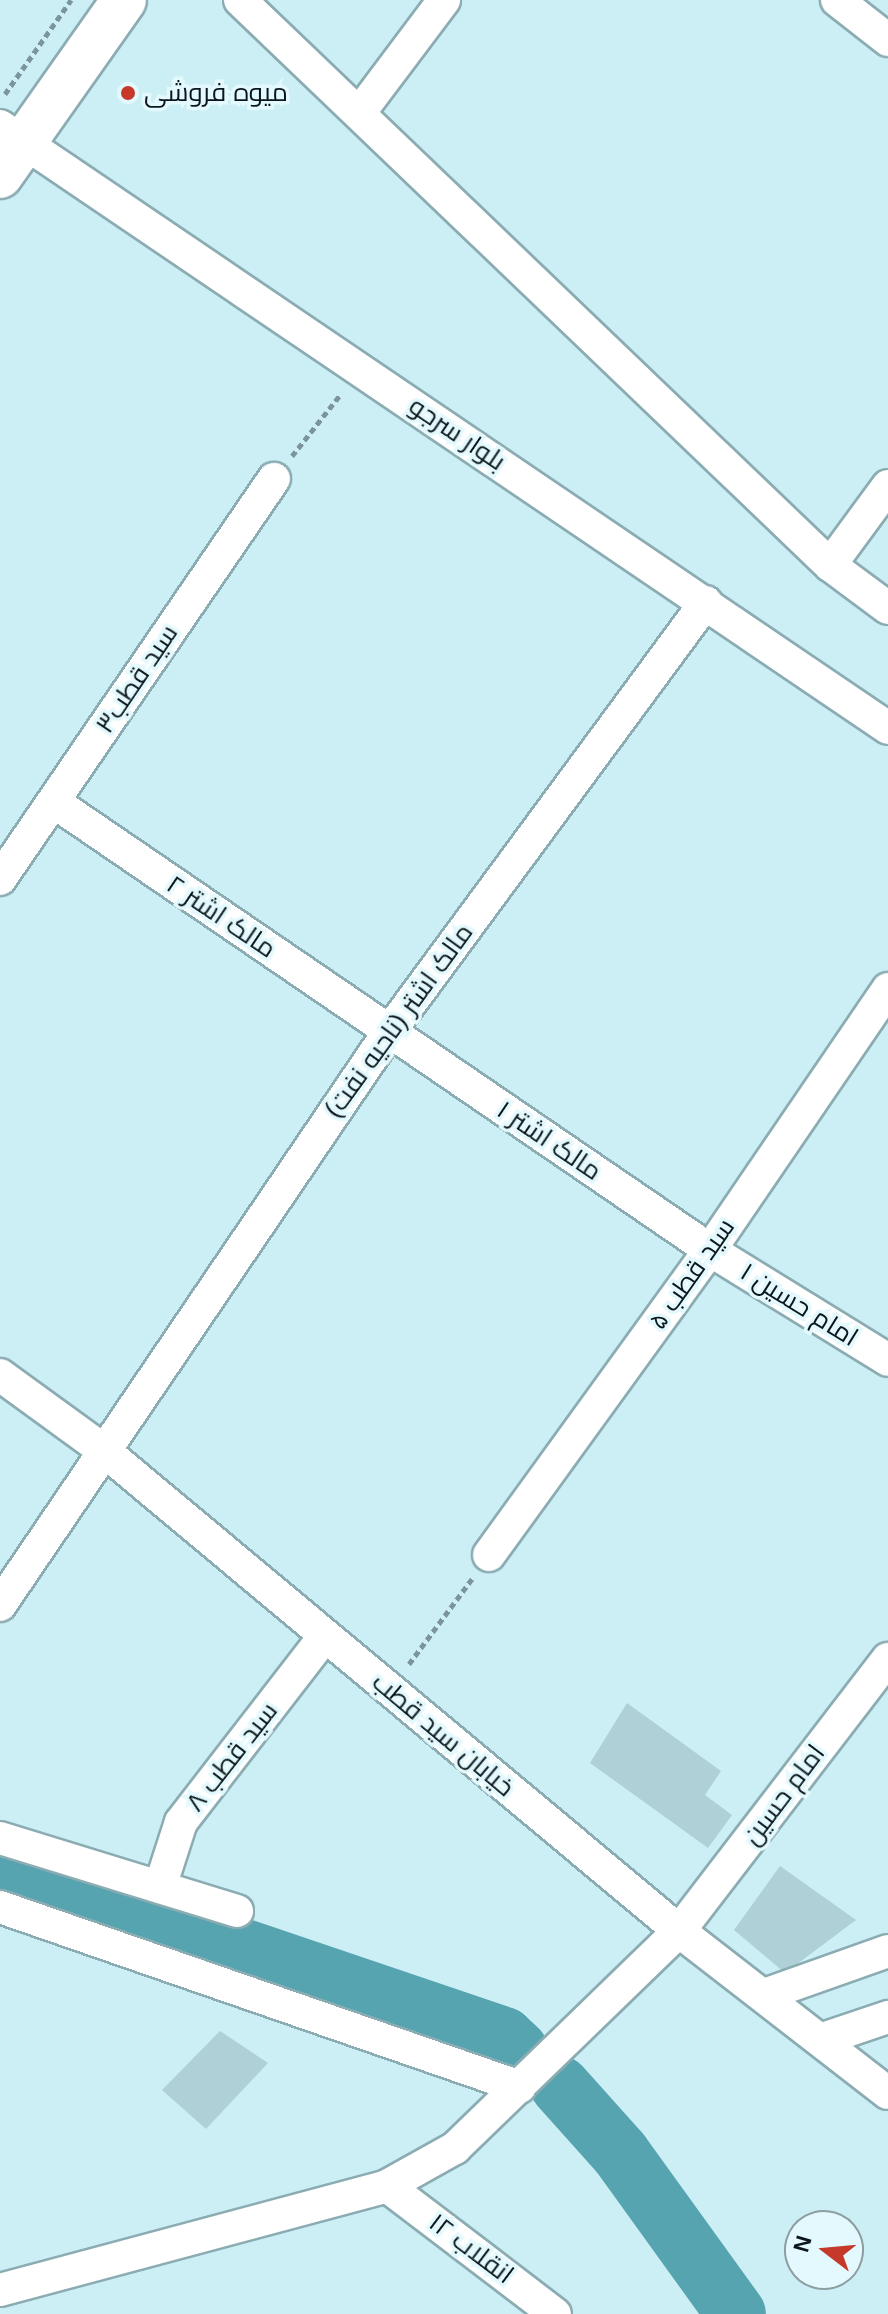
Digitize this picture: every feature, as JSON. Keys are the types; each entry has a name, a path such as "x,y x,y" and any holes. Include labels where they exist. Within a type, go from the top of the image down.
{"main road":[{"path":"8,148 124,0"}],"street":[{"path":"240,0 830,565 888,608"},
{"path":"360,112 444,0"},
{"path":"837,0 888,40"},
{"name":"بلوار سرجو","path":"8,148 361,369 888,728"},
{"name":"سید قطب۳","path":"0,879 274,479"},
{"path":"830,565 888,486"},
{"name":"مالک اشتر (ناحیه نفت)","path":"0,1605 102,1449 389,1032 706,602"},
{"name":"مالک اشتر ۲","path":"54,802 389,1032"},
{"name":"سید قطب ۵","path":"489,1555 710,1250 888,989"},
{"name":"مالک اشتر ۱","path":"389,1032 710,1250"},
{"name":"امام حسین ۱","path":"710,1250 888,1360"},
{"name":"خیابان سید قطب","path":"0,1375 102,1449 679,1931 823,2039 888,2093"},
{"name":"سید قطب ۸","path":"160,1887 181,1822 324,1637"},
{"name":"امام حسین","path":"0,2290 387,2186 455,2148 679,1931 888,1659"},
{"path":"0,1838 237,1911"},
{"path":"0,1907 520,2087"},
{"path":"764,1995 888,1951"},
{"path":"823,2039 888,2017"},
{"name":"انقلاب ۱۲","path":"387,2186 550,2312"}],"path":[{"path":"0,101 71,0"},
{"path":"274,479 361,369"},
{"path":"389,1689 489,1555"}],"building":[{"path":"627,1703 721,1771 705,1795 732,1815 708,1848 590,1763"},
{"path":"780,1866 856,1920 785,1973 734,1930"},
{"path":"220,2031 268,2063 206,2129 162,2090"}],"waterway":[{"path":"0,1866 504,2037 518,2050"},
{"path":"560,2086 620,2153 736,2314"}],"place":[{"name":"میوه فروشی","path":"128,93"}]}
